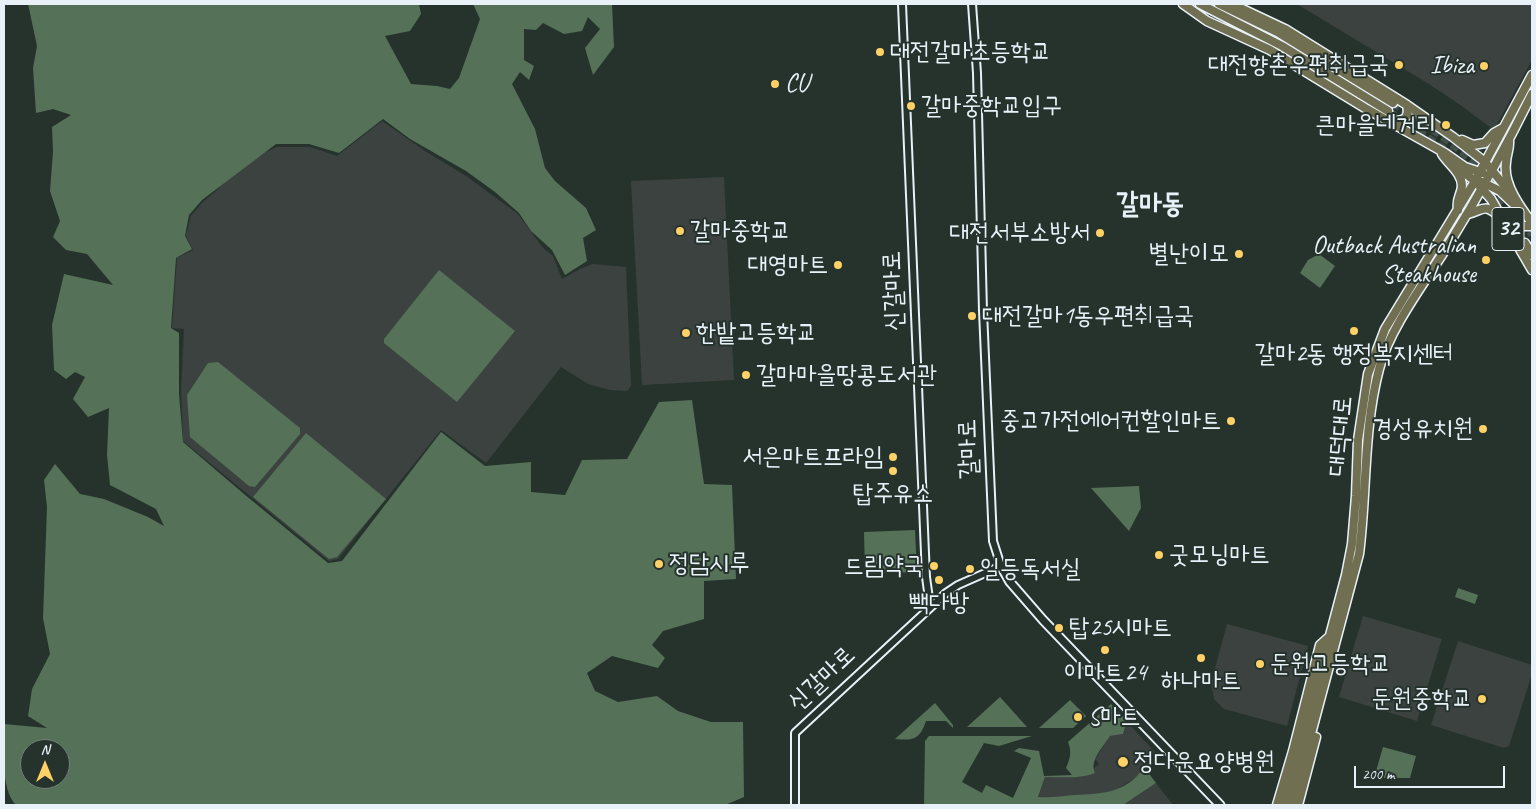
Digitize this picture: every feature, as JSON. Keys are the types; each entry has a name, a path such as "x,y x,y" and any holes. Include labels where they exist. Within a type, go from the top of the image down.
{"main road":[{"name":"32","path":"1183,4 1202,18 1270,50 1422,140 1475,181"},
{"path":"1200,4 1282,46 1388,111"},
{"path":"1219,4 1279,33 1392,102"},
{"name":"32","path":"1232,4 1244,6 1285,29 1407,104 1453,137 1485,162 1517,201 1532,224"},
{"name":"대덕대로","path":"1285,805 1293,801 1334,637 1352,544 1358,440 1368,374 1385,329 1480,173 1532,75"},
{"name":"대덕대로","path":"1293,801 1313,698 1359,554 1363,523 1369,416 1379,368 1393,334 1493,171 1532,94"},
{"path":"1389,122 1401,121 1406,118 1408,114 1407,104"},
{"path":"1453,137 1466,143 1480,144 1485,143 1494,133 1503,128"},
{"path":"1422,140 1465,167 1480,173 1493,171"},
{"path":"1509,140 1510,149 1506,171 1508,182 1517,201"},
{"path":"1442,154 1461,179 1462,185 1456,200 1458,210"},
{"path":"1475,181 1500,191 1526,215"},
{"name":"32","path":"1484,186 1505,222 1532,255"},
{"path":"1467,215 1486,208 1492,210 1505,222"},
{"path":"1522,245 1517,231 1521,226 1532,224"},
{"name":"32","path":"1522,245 1532,270"},
{"name":"갈마로","path":"1001,566 1010,582 1043,620 1220,805"},
{"path":"1277,805 1293,752 1320,645 1334,637"},
{"path":"1312,678 1313,698"}],"street":[{"name":"신갈마로","path":"902,4 926,577 930,606"},
{"name":"갈마로","path":"972,4 977,73 982,285 991,503 993,541 1001,566"},
{"name":"신갈마로","path":"795,805 795,733 946,593 958,585 1001,566"}],"shaded area":[{"path":"1297,4 1532,4 1532,60 1494,130 1429,84"},
{"path":"382,121 425,151 466,176 518,214 543,248 553,256 562,279 593,264 626,267 631,386 627,391 610,390 588,384 561,367 486,463 441,430 338,559 329,561 183,441 181,390 184,329 172,328 177,258 193,250 186,236 191,216 244,162 277,147 310,147 337,156"},
{"path":"724,177 734,380 642,385 631,181"},
{"path":"1363,616 1442,639 1417,721 1339,697"},
{"name":"둔원고등학교","path":"1227,624 1308,646 1287,726 1224,709 1214,699 1211,683"},
{"name":"둔원중학교","path":"1458,641 1532,665 1532,674 1509,746 1504,748 1431,725"},
{"name":"정다운요양병원","path":"1127,722 1155,752 1138,777 1115,790 1098,795 1038,798 1045,777 1068,777 1095,773 1093,769 1099,764 1095,759 1110,736 1123,734"},
{"path":"1156,783 1173,805 1123,805"}],"green space":[{"path":"28,4 419,4 421,14 410,31 385,36 411,84 450,89 459,78 480,19 473,4 612,4 614,47 593,75 585,48 600,29 588,17 582,31 564,34 543,23 536,30 524,29 524,60 534,66 529,80 520,72 512,84 535,129 545,168 555,181 586,208 596,230 583,238 587,261 565,275 552,250 531,231 519,213 495,192 466,171 410,139 383,119 339,153 309,144 276,144 202,200 189,215 185,236 192,249 176,258 171,328 179,333 179,394 183,442 328,563 342,561 441,432 485,466 531,462 531,492 565,495 582,460 627,459 659,402 692,400 704,484 732,485 736,579 704,581 704,619 663,631 652,645 665,658 658,668 612,656 587,673 595,691 618,702 657,696 678,711 711,722 743,722 744,797 725,805 16,805 7,789 5,778 4,724 47,728 28,716 32,689 50,654 43,618 47,507 44,480 55,464 80,494 104,499 148,517 164,526 156,509 110,485 107,455 109,408 88,417 73,399 85,377 75,372 66,379 54,370 52,325 64,274 113,285 87,254 66,250 53,237 60,221 50,191 53,152 52,127 71,115 53,109 36,113 33,68 37,46"},
{"path":"1319,254 1335,266 1320,288 1300,273 1308,260"},
{"path":"439,270 515,331 457,402 384,343 384,339"},
{"path":"218,362 300,428 300,434 255,487 249,486 190,437 187,395 208,363"},
{"path":"306,433 386,499 337,557 329,559 253,497"},
{"path":"1139,486 1141,508 1129,531 1091,488"},
{"path":"915,530 917,572 865,574 864,532"},
{"path":"1458,588 1478,595 1475,604 1455,597"},
{"path":"1000,697 1027,727 967,727"},
{"path":"1070,700 1086,716 1073,728 1039,728"},
{"path":"935,703 953,725 953,728 946,721 926,721 921,732 915,738 907,740 895,739"},
{"path":"1111,704 1127,721 1123,734 1110,736 1098,753 1094,763 1095,773 1077,777 1045,777 1038,797 1104,793 1130,782 1144,767 1156,783 1123,805 924,805 925,741 929,736 1032,736 999,746 984,743 962,782 982,793 986,785 1013,798 1031,758 1014,751 1019,748 1039,751 1044,776 1072,775 1066,768 1070,755 1068,742"},
{"path":"1383,747 1416,756 1410,778 1374,778"}],"tunnel":[{"path":"1393,103 1466,155 1480,167 1502,192"},
{"path":"1388,111 1450,153"},
{"path":"1473,171 1489,188 1525,243"},
{"path":"1509,202 1532,235"}],"place":[{"name":"대전갈마초등학교","path":"880,52"},
{"name":"대전향촌우편취급국","path":"1399,65"},
{"name":"Ibiza","path":"1484,66"},
{"name":"CU","path":"775,84"},
{"name":"갈마중학교입구","path":"911,106"},
{"name":"큰마을네거리","path":"1446,125"},
{"name":"갈마중학교","path":"680,231"},
{"name":"대전서부소방서","path":"1100,233"},
{"name":"별난이모","path":"1239,254"},
{"name":"Outback Australian Steakhouse","path":"1486,260"},
{"name":"대영마트","path":"838,265"},
{"name":"대전갈마1동우편취급국","path":"972,316"},
{"name":"갈마2동 행정복지센터","path":"1354,331"},
{"name":"한밭고등학교","path":"686,333"},
{"name":"갈마마을땅콩도서관","path":"746,375"},
{"name":"중고가전에어컨할인마트","path":"1231,421"},
{"name":"경성유치원","path":"1483,429"},
{"name":"서은마트프라임","path":"893,457"},
{"name":"탑주유소","path":"893,471"},
{"name":"굿모닝마트","path":"1159,555"},
{"name":"정담시루","path":"659,564"},
{"name":"드림약국","path":"934,566"},
{"name":"일등독서실","path":"970,569"},
{"name":"빽다방","path":"939,580"},
{"name":"탑25시마트","path":"1059,628"},
{"name":"이마트24","path":"1105,650"},
{"name":"하나마트","path":"1201,658"},
{"name":"둔원고등학교","path":"1260,664"},
{"name":"둔원중학교","path":"1482,699"},
{"name":"S마트","path":"1078,717"},
{"name":"정다운요양병원","path":"1123,762"}],"district":[{"name":"갈마동","path":"1150,205"}]}
